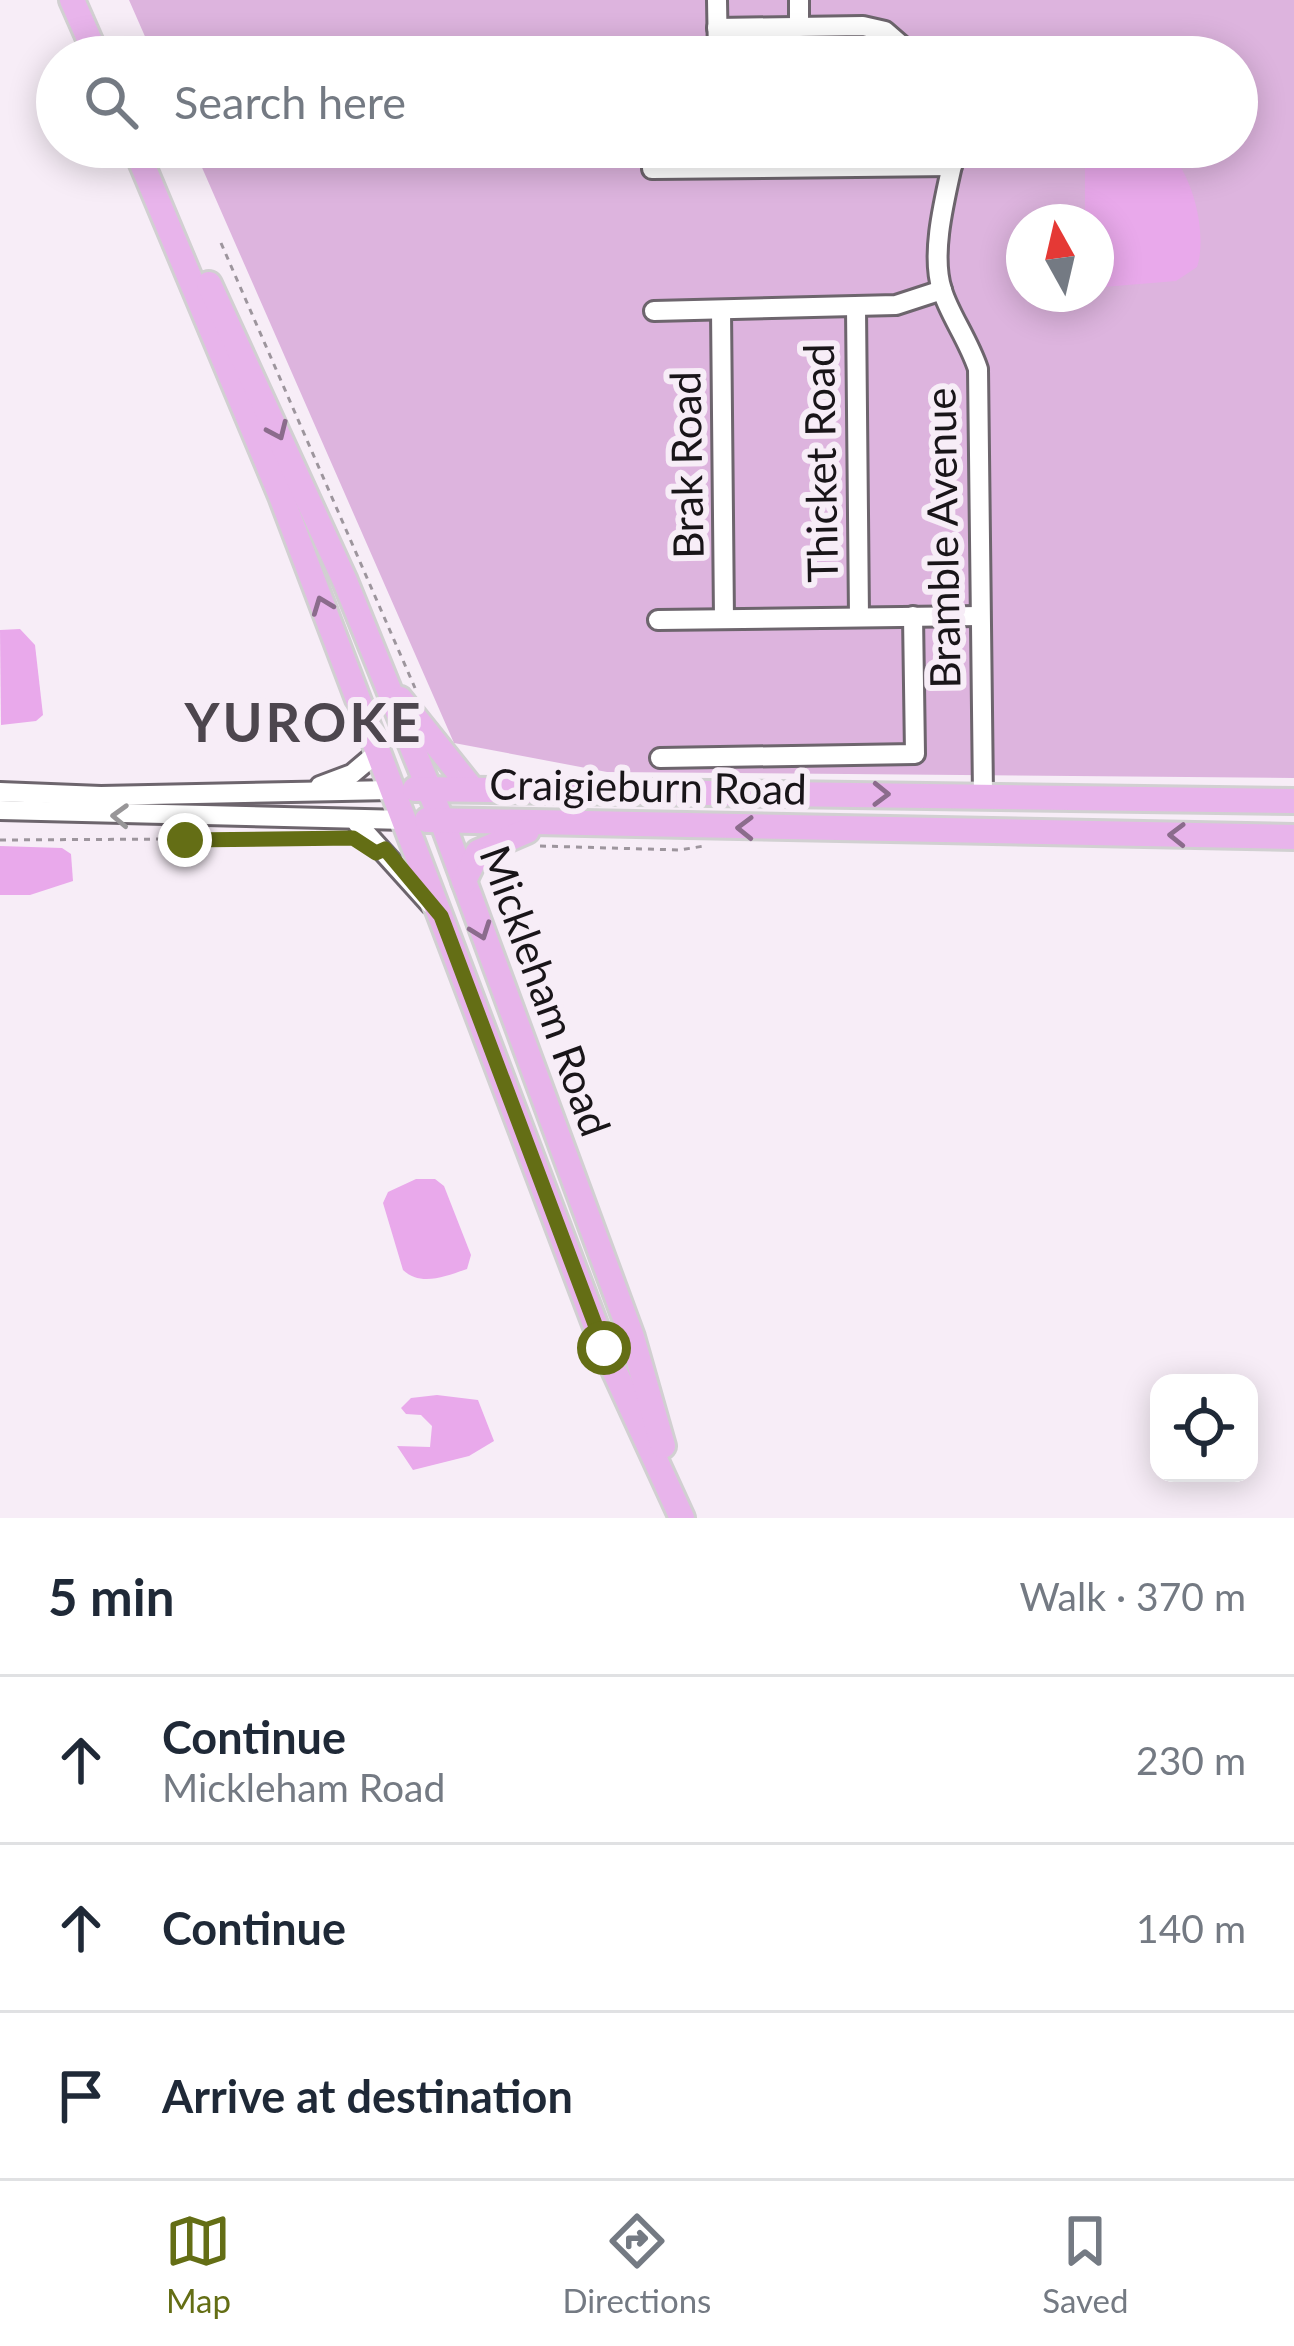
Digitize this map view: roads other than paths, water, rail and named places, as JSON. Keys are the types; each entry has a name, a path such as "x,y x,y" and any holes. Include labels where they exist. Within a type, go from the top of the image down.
{"main road":[{"path":"72,0 88,36"},
{"name":"Mickleham Road","path":"144,168 281,496 604,1348 683,1518"},
{"name":"Mickleham Road","path":"148,178 254,377 442,821 632,1337 683,1518"},
{"path":"386,684 472,789"},
{"name":"Craigieburn Road","path":"392,790 1294,801"},
{"name":"Craigieburn Road","path":"404,820 1294,837"},
{"path":"464,881 470,860 490,843 559,824"}],"street":[{"path":"717,0 718,36"},
{"path":"799,0 799,27"},
{"path":"718,28 799,27 885,31 891,36"},
{"path":"652,170 737,168"},
{"name":"Bramble Avenue","path":"952,168 938,236 942,290 965,329 978,369 982,795"},
{"path":"654,311 856,308 896,305 942,290"},
{"name":"Thicket Road","path":"856,308 859,617"},
{"name":"Brak Road","path":"721,310 724,619"},
{"path":"660,758 915,754 913,616"},
{"path":"658,620 980,616"},
{"path":"298,792 352,774 378,752"},
{"name":"Craigieburn Road","path":"0,792 392,790"},
{"name":"Craigieburn Road","path":"0,810 357,823 404,820"},
{"path":"357,823 441,916"}],"district":[{"name":"YUROKE","path":"304,723"}]}
